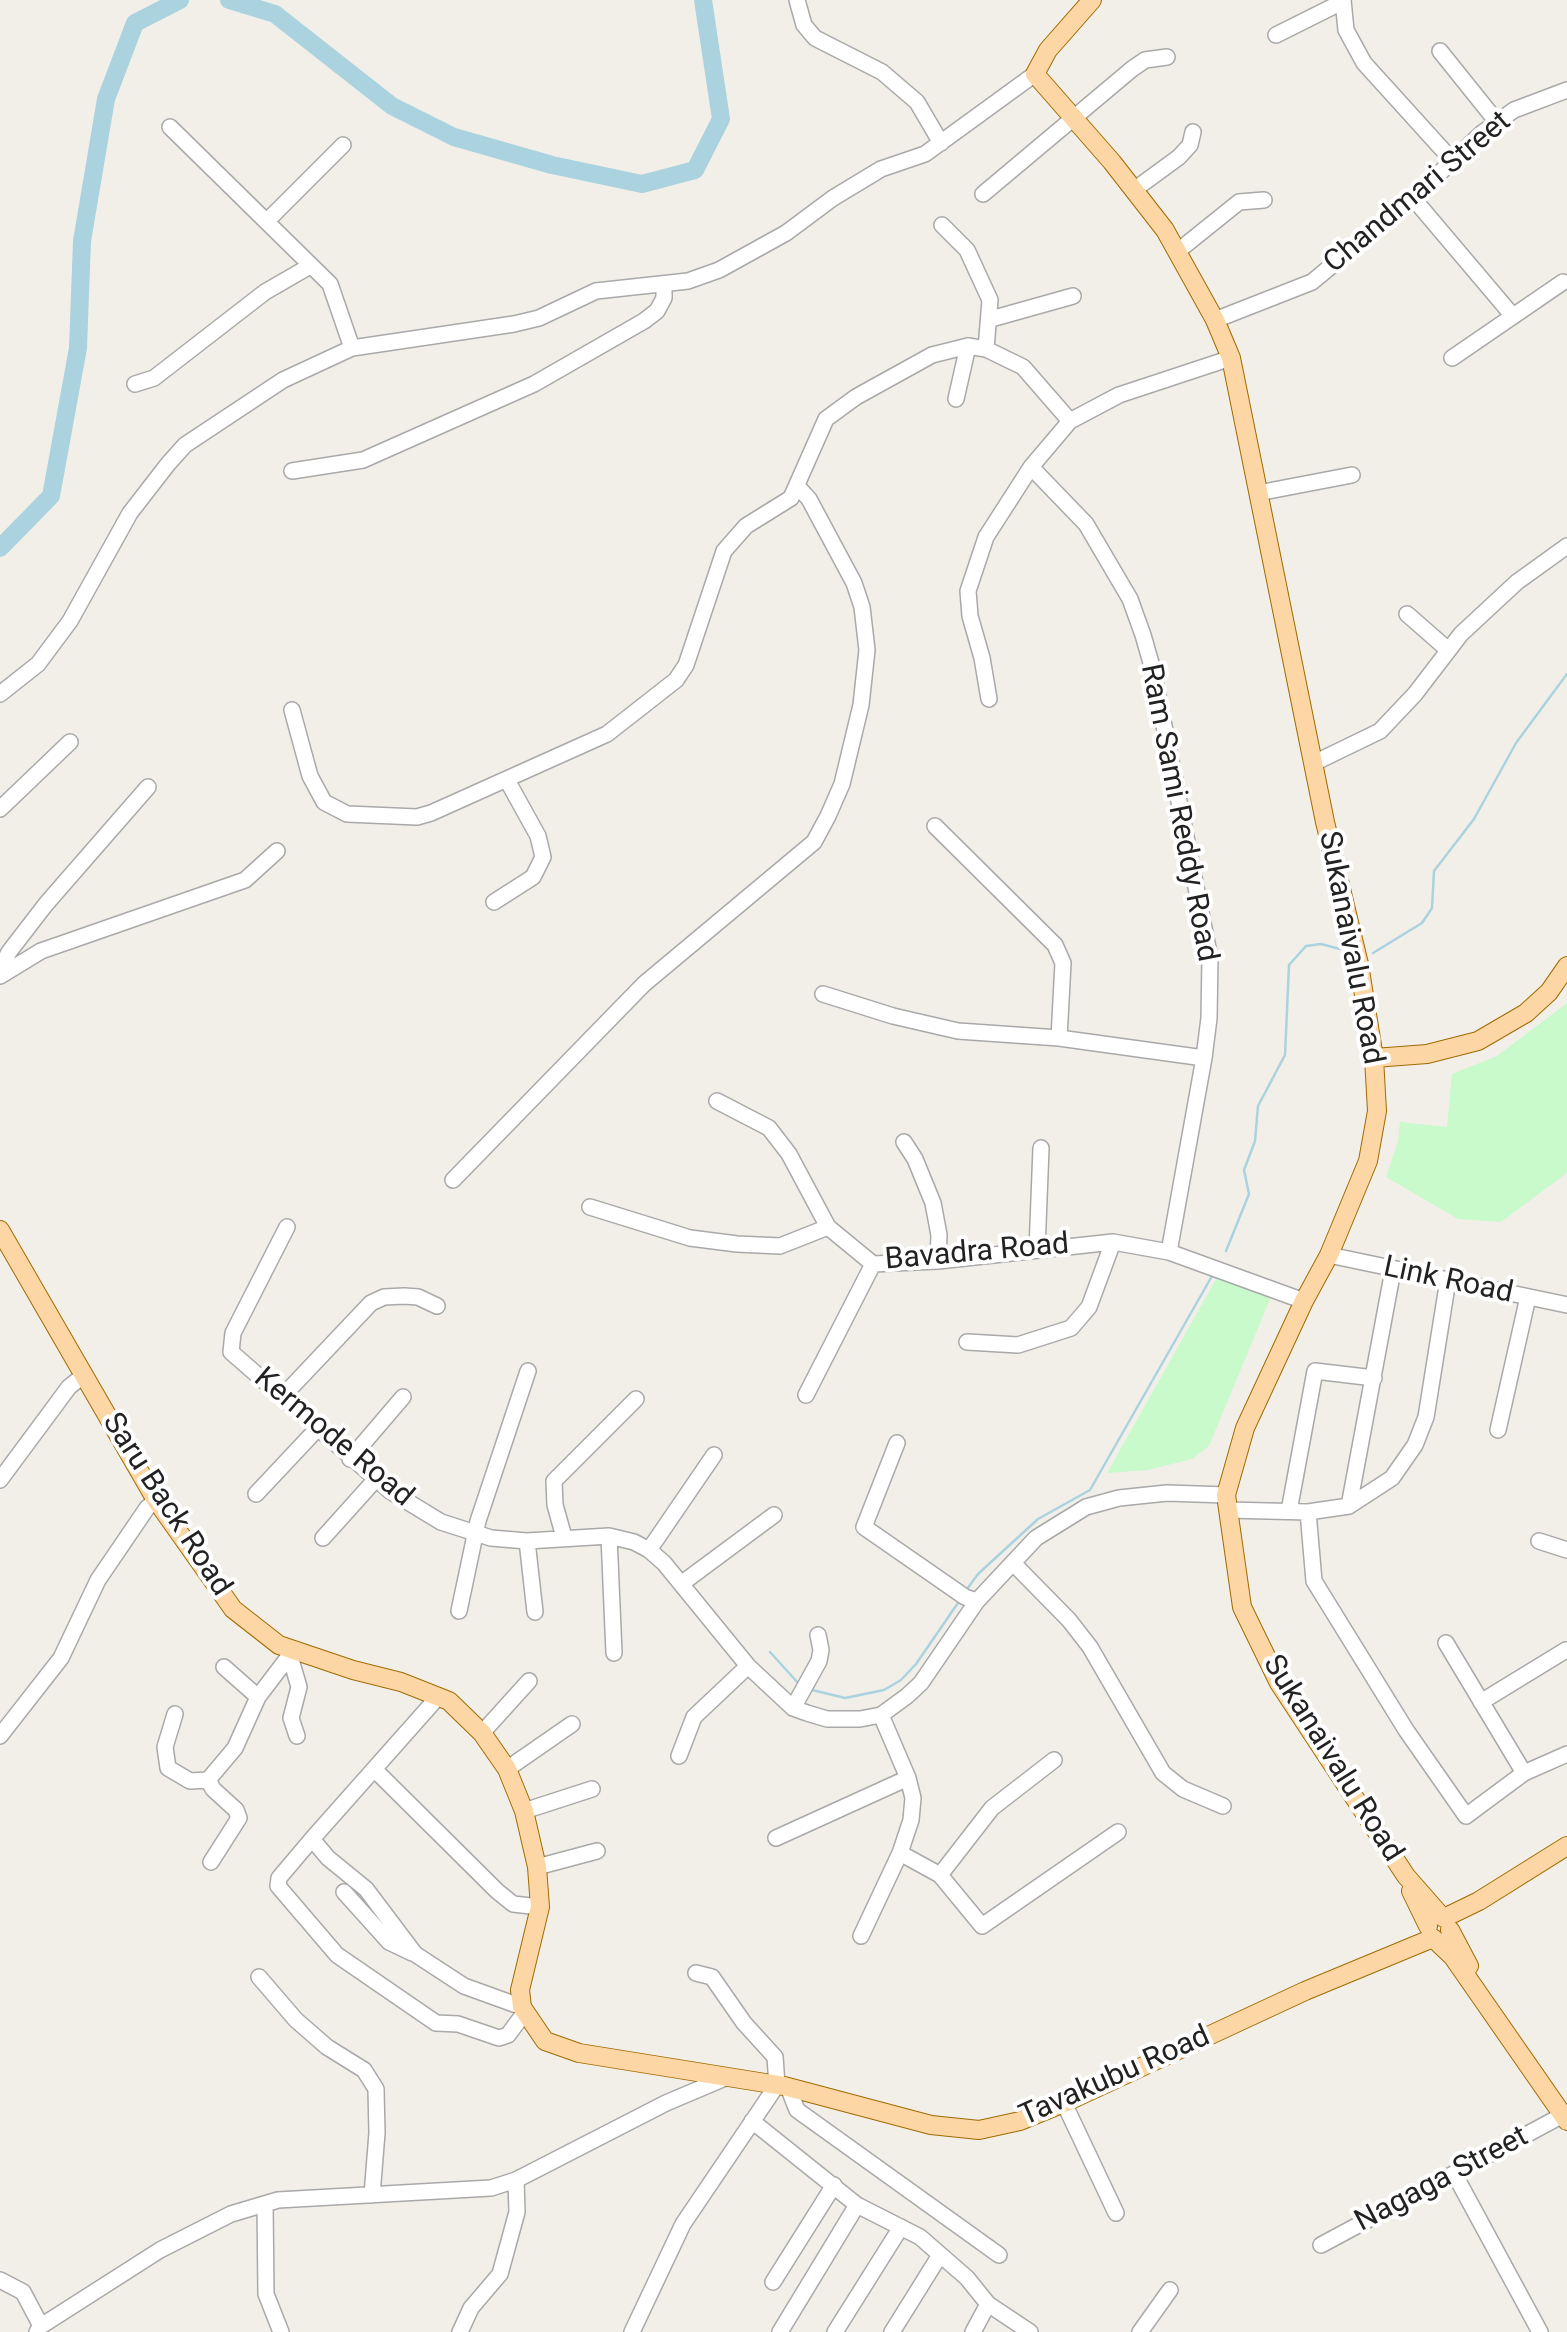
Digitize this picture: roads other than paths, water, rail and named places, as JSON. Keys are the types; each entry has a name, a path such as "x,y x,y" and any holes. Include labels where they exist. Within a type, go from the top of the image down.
{"main road":[{"path":"1035,74 1048,50 1092,0"},
{"name":"Sukanaivalu Road","path":"1035,74 1134,190 1178,251 1215,320 1230,358 1324,822 1359,964 1374,1058 1377,1110 1368,1162 1329,1256 1304,1300 1245,1428 1227,1503 1242,1607 1271,1668 1486,2003 1565,2118"},
{"path":"1374,1058 1427,1054 1478,1041 1526,1013 1549,992 1567,966"},
{"name":"Saru Back Road","path":"0,1230 156,1500 233,1609 292,1653 402,1682 450,1701 482,1733 507,1769 524,1810 537,1867 540,1908 520,1990 523,2010"},
{"name":"Tavakubu Road","path":"725,2078 782,2086 896,2117 962,2130 1020,2121 1377,1960 1439,1928 1567,1846"},
{"path":"523,2010 545,2041 578,2053 725,2078"}],"street":[{"path":"796,0 804,25 816,38 882,72 916,102 941,143"},
{"path":"1276,35 1342,1 1346,30 1364,63 1451,159"},
{"path":"1440,51 1472,86 1497,122"},
{"path":"983,194 1145,60 1167,57"},
{"path":"0,694 38,664 70,621 130,514 186,446 283,380 352,348 514,324 540,318 596,291 688,281 719,270 786,233 880,169 925,154 1035,74"},
{"name":"Chandmari Street","path":"1215,320 1312,282 1497,122 1535,100 1567,90"},
{"path":"170,127 330,284 352,348"},
{"path":"1134,190 1179,156 1190,145 1193,132"},
{"path":"268,220 343,146"},
{"path":"1413,198 1512,315"},
{"path":"1178,251 1239,202 1264,200"},
{"path":"942,226 967,250 981,275 990,300 986,348"},
{"path":"135,384 154,378 266,292 310,266"},
{"path":"1452,358 1563,282"},
{"path":"292,471 363,460 534,384 657,311 664,298 664,284"},
{"path":"990,319 1073,296"},
{"path":"956,398 968,346"},
{"path":"292,710 316,792 334,809 348,814 417,817 607,734 676,680 686,665 724,551 733,537 780,507 798,488 816,436 837,410 932,355 968,346 986,348 1022,367 1070,421"},
{"path":"989,699 968,591 986,537 1031,467 1070,421 1119,395 1230,358"},
{"name":"Ram Sami Reddy Road","path":"1031,467 1050,482 1093,534 1130,599 1148,652 1210,958 1204,1058 1169,1252"},
{"path":"1258,494 1352,475"},
{"path":"453,1180 644,984 814,842 828,816 842,784 862,706 867,650 862,607 854,583 809,500 798,488"},
{"path":"1314,763 1380,731 1416,694 1447,648 1518,582 1567,546"},
{"path":"1406,614 1447,648"},
{"path":"0,809 70,742"},
{"path":"494,902 533,876 543,857 538,836 507,780"},
{"path":"1,975 10,952 46,904 148,787"},
{"path":"935,826 1055,945 1063,962 1059,1038"},
{"path":"1,975 40,951 245,880 277,851"},
{"path":"823,994 958,1031 1059,1038 1204,1058"},
{"name":"Bavadra Road","path":"717,1101 769,1128 789,1154 828,1227 873,1264 1113,1242 1169,1252 1304,1300"},
{"path":"904,1142 933,1202 939,1235 938,1261"},
{"path":"1037,1250 1041,1148"},
{"path":"590,1207 690,1238 737,1244 780,1246 828,1227"},
{"name":"Kermode Road","path":"286,1227 233,1333 232,1352 350,1459 416,1509 476,1536 527,1541 609,1536 649,1550 748,1666 793,1708"},
{"path":"967,1342 1018,1346 1070,1328 1089,1308 1113,1242"},
{"name":"Link Road","path":"1329,1256 1567,1305"},
{"path":"806,1395 873,1264"},
{"path":"1350,1506 1393,1270"},
{"path":"818,1635 819,1661 793,1708 827,1719 881,1715 921,1683 966,1596 1013,1564 1036,1538 1086,1507 1119,1498 1167,1493 1288,1511 1350,1506 1392,1478 1414,1446 1426,1417 1448,1280"},
{"path":"282,1396 371,1303 384,1297 404,1296 438,1306"},
{"path":"1498,1430 1528,1298"},
{"path":"1288,1511 1317,1369 1374,1378"},
{"path":"459,1610 478,1520 528,1371"},
{"path":"0,1480 69,1388 84,1375"},
{"path":"350,1459 403,1398"},
{"path":"564,1537 555,1505 554,1481 636,1398"},
{"path":"256,1494 318,1428"},
{"path":"897,1443 864,1527 966,1596"},
{"path":"649,1550 714,1455"},
{"path":"323,1538 376,1479"},
{"path":"0,1736 61,1658 98,1580 156,1500"},
{"path":"1308,1512 1314,1581 1406,1730 1466,1816 1524,1773 1567,1754"},
{"path":"681,1584 774,1514"},
{"path":"609,1536 614,1653"},
{"path":"1539,1540 1567,1550"},
{"path":"527,1541 534,1612"},
{"path":"1013,1564 1090,1647 1163,1773 1182,1789 1223,1806"},
{"path":"1446,1643 1524,1773"},
{"path":"1481,1702 1566,1650"},
{"path":"174,1714 165,1747 168,1768 190,1781 208,1780 235,1748 258,1697 292,1653"},
{"path":"292,1653 299,1687 291,1718 296,1736"},
{"path":"679,1756 694,1717 748,1666"},
{"path":"224,1668 258,1697"},
{"path":"482,1733 529,1681"},
{"path":"344,1892 388,1942 416,1954 464,1986 523,2010 508,2035 499,2038 458,2024 436,2023 353,1968 319,1936 278,1886 279,1878 438,1696"},
{"path":"861,1936 900,1853 912,1809 908,1778 881,1715"},
{"path":"507,1769 572,1724"},
{"path":"940,1875 992,1808 1054,1760"},
{"path":"374,1770 497,1891 513,1904 540,1908"},
{"path":"776,1838 908,1778"},
{"path":"208,1780 212,1789 239,1814 238,1822 211,1862"},
{"path":"524,1810 592,1789"},
{"path":"900,1853 940,1875 982,1926 1118,1832"},
{"path":"312,1839 328,1858 366,1889 416,1954"},
{"path":"537,1867 597,1851"},
{"path":"696,1973 712,1978 744,2023 775,2057 782,2086 797,2110 999,2255"},
{"path":"259,1977 296,2020 327,2048 364,2070 376,2089 372,2195"},
{"path":"0,2280 24,2292 39,2329 160,2250 231,2214 298,2198 465,2192 516,2180 650,2110 725,2078"},
{"path":"632,2332 683,2224 752,2121 782,2086"},
{"path":"1064,2103 1116,2213"},
{"name":"Nagaga Street","path":"1321,2246 1565,2118"},
{"path":"752,2121 858,2205 920,2238 967,2278 988,2304 1030,2332"},
{"path":"1455,2175 1540,2332"},
{"path":"460,2332 476,2302 500,2274 514,2229 516,2180"},
{"path":"773,2282 834,2185"},
{"path":"265,2204 266,2294 280,2332"},
{"path":"780,2332 858,2205"},
{"path":"834,2332 900,2228"},
{"path":"892,2332 940,2255"},
{"path":"1140,2332 1170,2290"},
{"path":"973,2332 988,2304"}],"waterway":[{"path":"0,548 51,496 78,348 82,241 106,99 135,23 180,0"},
{"path":"229,0 275,14 392,106 454,137 552,165 642,184 695,170 721,119 703,0"},
{"path":"1373,953 1422,923 1432,908 1434,871 1474,819 1516,743 1567,674"},
{"path":"1226,1251 1249,1194 1244,1170 1255,1141 1258,1106 1285,1055 1289,965 1306,946 1321,944 1340,949"},
{"path":"967,1589 1038,1519 1090,1490 1212,1276"},
{"path":"808,1689 845,1698 884,1690 916,1664 960,1600"},
{"path":"770,1652 799,1684"}]}
